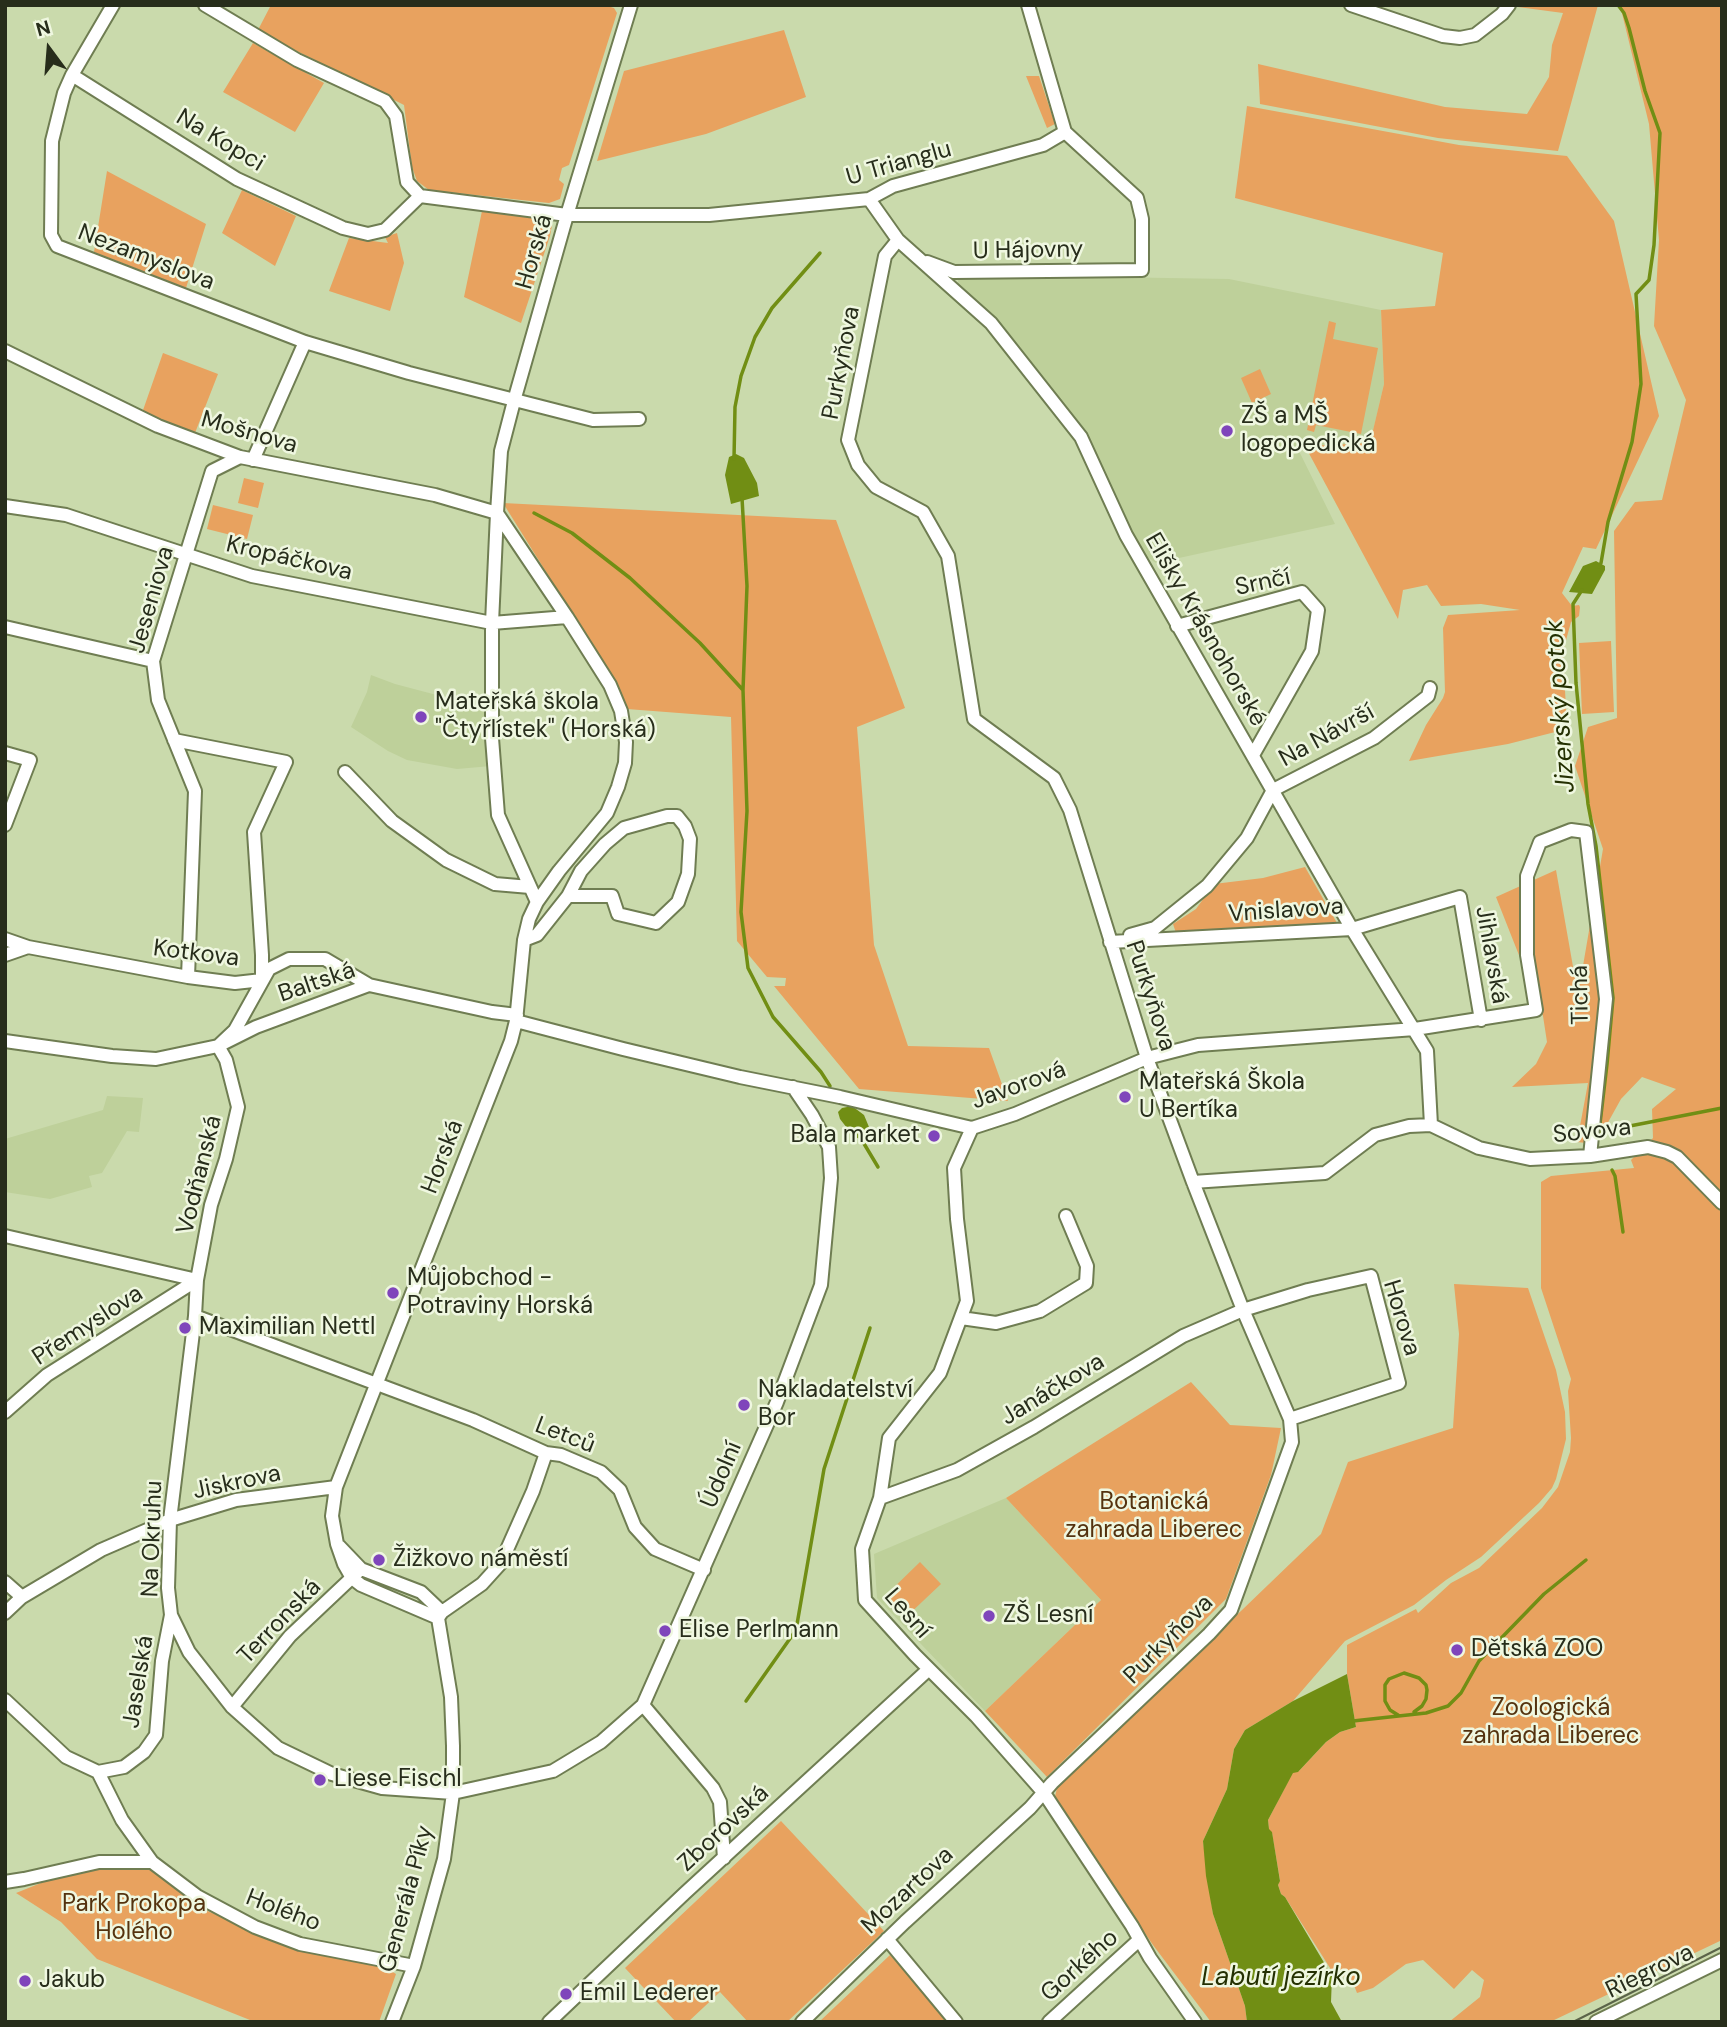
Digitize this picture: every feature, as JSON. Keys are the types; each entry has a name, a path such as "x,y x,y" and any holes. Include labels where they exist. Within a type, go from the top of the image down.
{"street":[{"path":"72,75 113,5"},
{"path":"205,5 297,60 385,100 396,116 407,182 419,196 567,215"},
{"name":"Horská","path":"537,902 498,815 492,738 492,623 501,451 567,215 631,5"},
{"path":"1028,5 1065,132"},
{"path":"1350,5 1443,36 1460,38 1475,35 1502,14 1509,5"},
{"name":"Na Kopci","path":"72,75 237,179 343,228 368,234 385,230 419,196"},
{"name":"Nezamyslova","path":"72,75 64,93 52,141 51,235 57,246 305,342 514,401 593,420 639,419"},
{"name":"U Trianglu","path":"567,215 709,215 869,199 893,186 1044,145 1065,132"},
{"name":"U Hájovny","path":"917,258 954,272 1142,271 1142,219 1137,198 1065,132"},
{"name":"Elišky Krásnohorské","path":"869,199 898,240 991,323 1081,437 1126,535 1177,626 1352,929 1427,1051 1431,1125"},
{"name":"Purkyňova","path":"898,240 885,256 848,440 858,465 876,487 923,512 948,556 974,719 1055,778 1070,810 1147,1058 1243,1311 1290,1419 1293,1442 1231,1610 1044,1793"},
{"path":"253,460 305,342"},
{"name":"Mošnova","path":"5,351 158,426 240,457 435,495 496,513"},
{"name":"Jeseniova","path":"188,977 195,791 158,700 153,661 212,471 240,457"},
{"name":"Kropáčkova","path":"5,506 66,515 252,576 492,623 567,617"},
{"name":"Horská","path":"377,1383 510,1041 516,1018 524,940 529,919 537,902 559,871 607,813 625,763 626,742 621,710 610,685 496,513"},
{"name":"Srnčí","path":"1177,626 1302,592 1318,610 1312,651 1253,755"},
{"path":"5,627 153,661"},
{"name":"Na Návrší","path":"1273,790 1374,738 1428,696 1430,688"},
{"path":"174,740 286,762 254,832 262,981"},
{"path":"5,753 30,760 5,825"},
{"path":"345,772 392,821 446,860 495,884 530,887"},
{"path":"1110,942 1155,928 1207,886 1247,838 1273,790"},
{"path":"524,940 537,935 568,896 582,871 605,844 624,828 667,816 677,816 685,826 690,839 688,874 678,902 656,923 618,914 611,897 568,896"},
{"name":"Javorová","path":"516,1018 684,1064 972,1128 1014,1114 1147,1058 1198,1045 1415,1029 1536,1010 1527,955 1527,876 1540,842 1571,830 1586,832"},
{"name":"Tichá","path":"1586,832 1606,999 1590,1156"},
{"name":"Vnislavova","path":"1110,942 1352,929 1460,897"},
{"name":"Jihlavská","path":"1460,897 1481,1020"},
{"path":"5,939 28,947"},
{"name":"Kotkova","path":"5,955 28,947 188,977 235,983 262,981 269,969 289,959 325,959 369,985"},
{"name":"Baltská","path":"219,1046 235,1030 262,981"},
{"name":"Baltská","path":"5,1041 112,1056 156,1059 219,1046 257,1027 369,985 516,1018"},
{"name":"Vodňanská","path":"195,1316 197,1280 211,1205 238,1107 226,1060 219,1046"},
{"name":"Údolní","path":"643,1705 777,1402 821,1285 831,1178 829,1147 793,1087"},
{"path":"1192,1182 1325,1173 1375,1135 1409,1126 1431,1125"},
{"name":"Sovova","path":"1431,1125 1479,1148 1530,1159 1590,1156 1648,1147 1667,1152 1677,1157 1722,1203"},
{"name":"Lesní","path":"972,1128 954,1168 967,1301 940,1373 889,1438 880,1498 862,1549 865,1600 976,1716 1044,1793 1195,2022"},
{"path":"961,1318 996,1323 1040,1311 1086,1283 1087,1266 1066,1216"},
{"path":"5,1237 197,1280"},
{"name":"Horova","path":"1243,1311 1308,1290 1371,1276 1399,1383 1290,1419"},
{"name":"Přemyslova","path":"5,1412 47,1375 197,1280"},
{"name":"Janáčkova","path":"880,1498 957,1470 1034,1427 1183,1336 1243,1311"},
{"name":"Letců","path":"195,1316 377,1383 473,1420 546,1453 561,1455 601,1472 620,1490 635,1527 655,1549 704,1570"},
{"name":"Na Okruhu","path":"195,1316 170,1520 168,1588 171,1615 189,1652 232,1707 278,1748 332,1774 382,1788 453,1793 553,1771 601,1742 643,1705"},
{"path":"377,1383 335,1487 332,1516 344,1564 357,1574 360,1585 440,1615 482,1584 501,1563 533,1491 546,1453"},
{"name":"Jiskrova","path":"5,1613 22,1597 101,1550 170,1520 236,1500 335,1487"},
{"name":"Terronská","path":"232,1707 290,1636 357,1574"},
{"path":"5,1582 22,1597"},
{"name":"Jaselská","path":"98,1772 124,1767 144,1752 156,1735 162,1661 171,1615"},
{"name":"Generála Píky","path":"392,2022 414,1966 444,1859 453,1793 451,1697 440,1615"},
{"name":"Zborovská","path":"549,2022 929,1669"},
{"path":"5,1700 66,1757 98,1772"},
{"path":"643,1705 713,1788 720,1802 724,1858"},
{"name":"Holého","path":"98,1772 122,1819 152,1862 197,1896 255,1927 300,1944 414,1966"},
{"name":"Mozartova","path":"802,2022 1044,1793"},
{"path":"5,1882 99,1862 152,1862"},
{"path":"887,1939 956,2022"},
{"name":"Gorkého","path":"1049,2022 1139,1940"},
{"name":"Riegrova","path":"1596,2022 1722,1960"}],"shaded area":[{"name":"ZŠ a MŠ logopedická","path":"958,279 1229,279 1381,310 1384,384 1370,444 1306,446 1298,449 1335,524 1156,563 1141,553 1109,480 1075,418 999,325 958,287"},
{"name":"Mateřská škola \"Čtyřlístek\" (Horská)","path":"371,675 486,708 491,766 457,769 407,760 351,727 367,692"},
{"path":"107,1096 143,1098 139,1132 127,1131 102,1173 89,1176 92,1187 50,1199 5,1192 5,1139 103,1110"},
{"name":"ZŠ Lesní","path":"1006,1498 1101,1600 985,1711 877,1598 874,1554"}],"green space":[{"path":"271,5 604,5 614,8 617,13 569,165 562,168 559,180 564,184 560,199 549,203 429,190 417,181 412,167 404,105 261,33 259,28"},
{"path":"1598,5 1558,151 1438,138 1260,104 1258,64 1445,107 1527,114 1549,77 1552,45 1563,13 1518,7"},
{"name":"Zoologická zahrada Liberec","path":"1620,5 1722,5 1722,1940 1550,2022 1449,2022 1480,1997 1484,1980 1472,1970 1454,1989 1423,1960 1406,1964 1373,1988 1357,1993 1352,1980 1347,1982 1345,1976 1337,1979 1281,1894 1268,1820 1293,1772 1299,1771 1326,1742 1340,1732 1356,1727 1347,1674 1347,1645 1416,1609 1418,1613 1451,1583 1479,1568 1542,1508 1558,1487 1570,1452 1568,1391 1571,1379 1541,1288 1541,1182 1551,1176 1634,1168 1631,1160 1653,1138 1652,1109 1676,1089 1642,1077 1621,1099 1596,1144 1577,1142 1588,1083 1512,1087 1536,1064 1547,1042 1543,1016 1496,897 1556,870 1578,995 1603,849 1575,766 1588,727 1617,718 1614,531 1635,502 1662,500 1686,400 1654,326 1659,240 1649,124"},
{"path":"784,30 806,97 706,134 597,161 624,71"},
{"path":"253,43 324,83 295,132 223,92"},
{"path":"1026,76 1039,76 1055,124 1047,128"},
{"path":"1247,106 1459,145 1567,156 1614,221 1659,416 1596,549 1583,547 1562,593 1572,606 1580,607 1579,616 1571,622 1563,651 1567,729 1508,744 1409,761 1445,692 1443,628 1448,615 1520,610 1481,604 1441,606 1427,585 1403,590 1398,619 1305,446 1370,443 1384,384 1381,310 1435,306 1443,253 1235,198"},
{"path":"107,171 206,224 186,288 94,252"},
{"path":"242,190 296,216 275,266 222,233"},
{"path":"482,211 546,220 552,225 521,323 464,297"},
{"path":"397,233 404,263 390,311 329,291 349,238 388,243 385,237"},
{"path":"1329,321 1336,323 1333,339 1378,348 1361,434 1316,425 1314,432 1307,430"},
{"path":"163,353 218,374 195,433 142,413"},
{"path":"1260,369 1271,394 1252,403 1241,378"},
{"path":"244,478 264,483 258,508 238,503"},
{"path":"503,503 836,520 905,708 857,727 874,945 908,1046 989,1048 1008,1101 859,1089 774,986 785,986 786,978 767,977 737,941 731,717 627,709 591,644"},
{"path":"213,505 253,515 247,539 207,529"},
{"path":"1611,641 1614,712 1582,714 1579,643"},
{"path":"1305,867 1337,923 1176,933 1173,924 1196,909 1214,884 1263,878"},
{"path":"1454,1284 1528,1288 1556,1370 1565,1412 1566,1439 1556,1479 1539,1503 1481,1557 1414,1605 1345,1641 1293,1701 1245,1730 1234,1749 1227,1789 1203,1841 1213,1914 1245,2006 1247,2022 1211,2022 1153,1945 1054,1801 1057,1788 1321,1534 1348,1462 1453,1428 1459,1334"},
{"name":"Botanická zahrada Liberec","path":"1191,1382 1230,1425 1281,1428 1271,1475 1226,1599 1047,1777 985,1711 1101,1600 1006,1498"},
{"path":"920,1562 941,1584 905,1618 884,1597"},
{"path":"781,1821 884,1931 787,2022 748,2022 720,1992 688,2022 676,2022 625,1968"},
{"name":"Park Prokopa Holého","path":"94,1865 123,1869 146,1866 156,1871 198,1907 212,1913 300,1948 386,1968 396,1974 379,2022 255,2022 97,1959 61,1922 16,1893"},
{"path":"890,1955 951,2022 819,2022"}],"water":[{"path":"736,454 744,458 757,483 759,496 731,504 725,475 729,457"},
{"path":"1596,561 1605,566 1605,570 1592,594 1569,592 1583,566"},
{"path":"852,1106 864,1115 869,1127 868,1137 864,1140 854,1137 840,1119 838,1112 842,1108"},
{"name":"Labutí jezírko","path":"1347,1674 1356,1727 1340,1732 1326,1742 1298,1772 1293,1773 1268,1820 1281,1894 1332,1976 1331,2002 1342,2022 1247,2022 1245,2006 1213,1914 1203,1841 1227,1789 1234,1749 1245,1730 1293,1701"}],"waterway":[{"name":"Jizerský potok","path":"1598,567 1608,522 1632,442 1641,384 1636,294 1649,280 1654,245 1660,133 1645,91 1629,28 1618,5"},
{"path":"734,459 735,407 741,376 755,337 772,308 820,253"},
{"path":"742,498 747,586 743,690 747,811 741,912 748,968 773,1017 830,1086"},
{"path":"534,513 572,533 630,578 700,643 742,689"},
{"name":"Jizerský potok","path":"1582,590 1573,604 1576,683 1588,804 1596,846 1613,998 1599,1132 1722,1108"},
{"path":"860,1137 878,1167"},
{"name":"Jizerský potok","path":"1612,1170 1623,1232"},
{"path":"746,1701 796,1630 824,1469 870,1328"},
{"name":"Jizerský potok","path":"1353,1721 1426,1713 1448,1706 1461,1693 1479,1661 1544,1594 1586,1560"},
{"path":"1398,1715 1390,1710 1385,1701 1385,1685 1389,1679 1404,1673 1419,1678 1426,1685 1426,1699 1414,1712"}],"tram line":[{"path":"1573,2022 1722,1947"}],"place":[{"name":"ZŠ a MŠ logopedická","path":"1227,431"},
{"name":"Mateřská škola \"Čtyřlístek\" (Horská)","path":"421,717"},
{"name":"Mateřská Škola U Bertíka","path":"1125,1097"},
{"name":"Bala market","path":"934,1136"},
{"name":"Můjobchod - Potraviny Horská","path":"393,1293"},
{"name":"Maximilian Nettl","path":"185,1328"},
{"name":"Nakladatelství Bor","path":"744,1405"},
{"name":"Žižkovo náměstí","path":"379,1560"},
{"name":"ZŠ Lesní","path":"989,1616"},
{"name":"Elise Perlmann","path":"665,1631"},
{"name":"Dětská ZOO","path":"1457,1650"},
{"name":"Liese Fischl","path":"320,1780"},
{"name":"Jakub","path":"25,1981"},
{"name":"Emil Lederer","path":"566,1994"}]}
